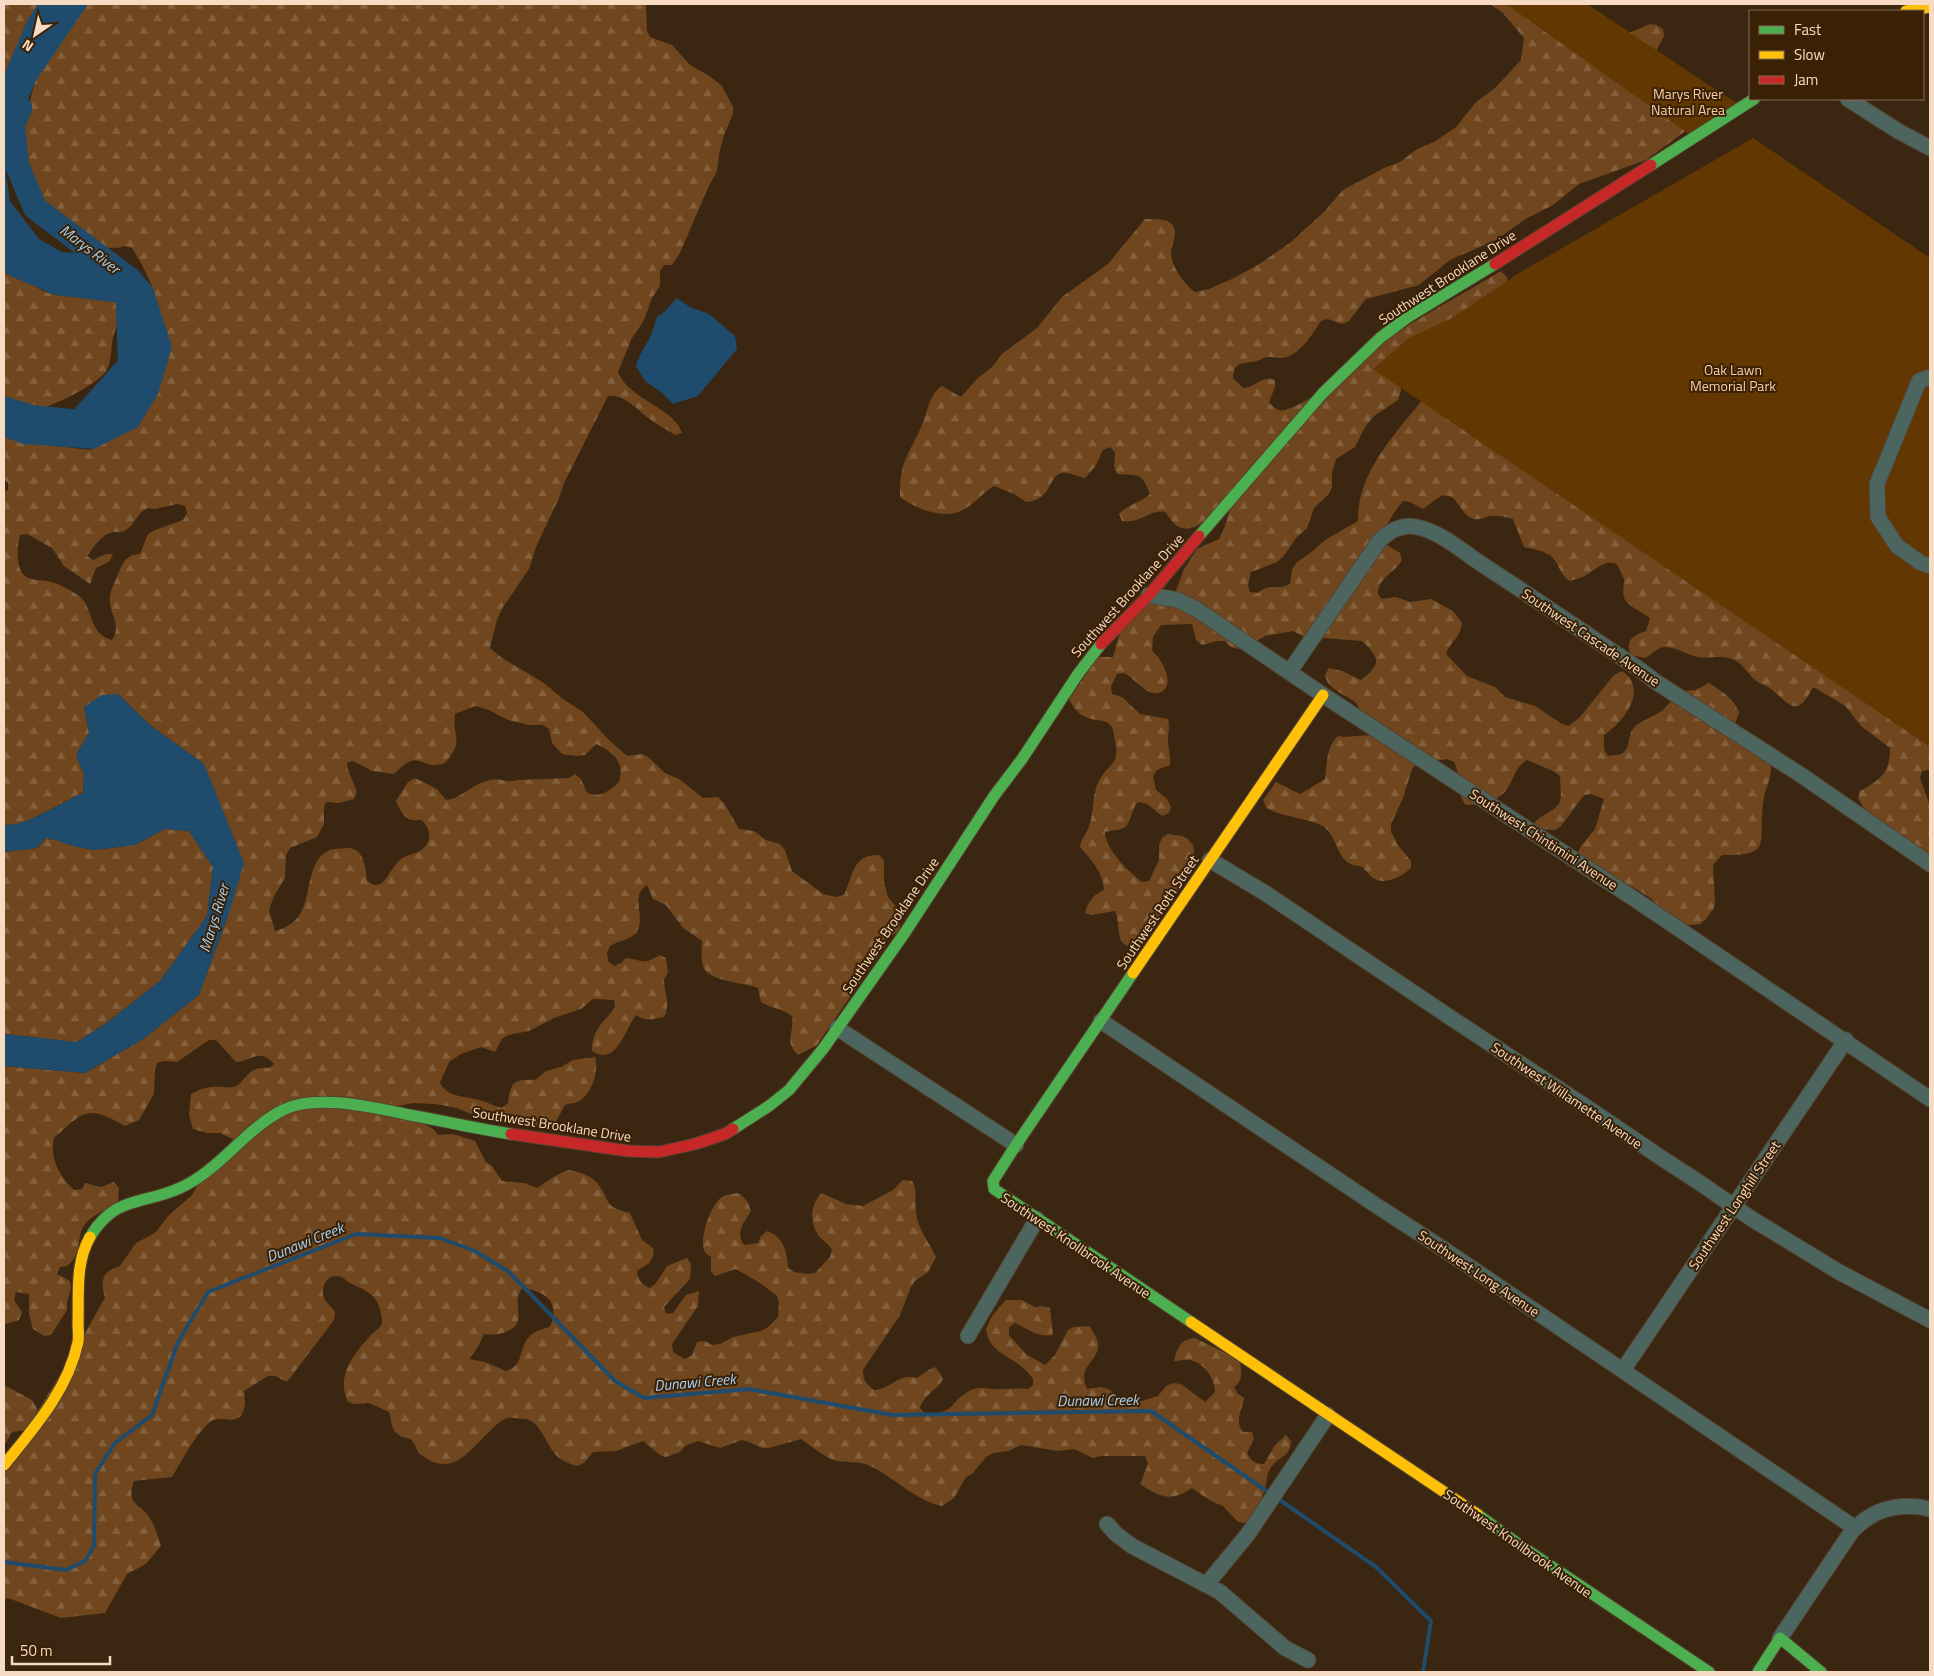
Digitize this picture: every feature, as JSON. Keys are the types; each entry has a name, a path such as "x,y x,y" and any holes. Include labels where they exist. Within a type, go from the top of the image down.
{"street":[{"path":"1912,10 1930,7"},
{"name":"Southwest Brooklane Drive","path":"4,1465 42,1419 68,1376 78,1341 80,1263 84,1248 99,1222 125,1204 179,1189 206,1174 266,1120 285,1109 313,1103 347,1103 557,1142 628,1151 659,1152 695,1144 725,1134 769,1106 788,1090 823,1049 904,934 994,796 1022,759 1078,674 1106,638 1149,596 1323,393 1380,338 1408,317 1514,253 1752,100"},
{"path":"1850,100 1898,131 1930,148"},
{"path":"1930,377 1919,381 1877,484 1878,517 1897,546 1921,563 1930,566"},
{"name":"Southwest Cascade Avenue","path":"1290,672 1380,540 1390,531 1406,526 1427,530 1512,583 1656,682 1801,775 1930,864"},
{"name":"Southwest Chintimini Avenue","path":"1149,596 1178,600 1196,609 1323,695 1636,900 1785,1002 1846,1040 1930,1099"},
{"name":"Southwest Roth Street","path":"1016,1146 1323,695"},
{"name":"Southwest Willamette Avenue","path":"1210,860 1265,893 1733,1206 1839,1272 1930,1320"},
{"name":"Southwest Long Avenue","path":"1101,1021 1623,1370 1855,1528"},
{"path":"837,1028 1016,1146"},
{"name":"Southwest Longhill Street","path":"1623,1370 1846,1040"},
{"name":"Southwest Knollbrook Avenue","path":"1016,1146 993,1181 993,1185 998,1192 1463,1504 1529,1552 1709,1672"},
{"path":"968,1336 1037,1219"},
{"path":"1206,1585 1248,1534 1328,1415"},
{"path":"1758,1672 1855,1528 1875,1513 1892,1507 1906,1505 1930,1508"},
{"path":"1107,1524 1116,1534 1132,1546 1220,1592 1268,1631 1285,1648 1308,1660"},
{"path":"1780,1638 1821,1672"}],"green space":[{"path":"4,4 50,4 4,84"},
{"path":"73,4 646,4 647,31 650,37 672,45 690,65 722,86 733,107 733,114 724,135 717,171 680,253 672,265 664,265 660,271 660,286 652,298 644,320 632,338 618,372 632,390 670,417 682,433 675,435 654,422 626,400 608,396 564,483 536,547 529,569 503,607 497,620 490,648 502,658 544,683 563,699 583,712 627,756 642,754 648,757 665,773 679,779 703,798 718,797 724,803 739,829 754,831 766,840 780,844 785,850 792,871 823,894 836,897 844,895 858,862 863,858 879,855 884,860 884,882 888,897 898,909 900,931 887,938 885,946 817,1045 798,1055 790,1041 792,1016 761,1002 758,988 720,979 707,972 702,962 702,941 683,928 666,905 653,899 647,885 639,895 640,921 636,933 610,946 607,953 608,961 614,966 626,958 646,961 660,955 666,958 668,973 664,979 664,984 667,1007 664,1017 646,1019 636,1015 614,1051 600,1055 592,1051 594,1037 599,1026 615,1007 614,1000 593,999 581,1009 554,1018 529,1031 508,1035 502,1039 495,1052 481,1047 461,1054 449,1062 440,1083 443,1088 452,1094 479,1100 502,1108 508,1103 512,1086 518,1081 535,1080 546,1071 561,1067 573,1060 595,1057 596,1073 590,1090 581,1100 565,1105 554,1125 548,1127 491,1122 457,1108 435,1104 413,1103 393,1107 433,1129 438,1135 453,1134 475,1141 486,1162 492,1166 502,1181 524,1183 537,1188 568,1170 592,1178 602,1189 611,1206 630,1213 642,1240 654,1249 651,1260 637,1271 640,1281 650,1288 656,1283 667,1266 687,1258 691,1264 690,1279 664,1307 666,1314 673,1313 686,1295 699,1291 698,1306 672,1344 673,1352 685,1359 692,1355 697,1342 705,1341 712,1345 720,1344 733,1337 761,1331 778,1317 779,1302 777,1296 760,1283 736,1269 715,1276 711,1271 711,1257 705,1252 703,1246 704,1231 710,1214 722,1197 738,1193 749,1205 751,1211 740,1232 744,1245 758,1243 761,1236 767,1231 777,1237 784,1246 788,1268 794,1272 808,1274 815,1273 830,1257 832,1250 818,1235 814,1228 812,1217 813,1206 822,1193 846,1204 863,1206 893,1190 903,1180 912,1181 915,1189 917,1219 936,1257 928,1272 915,1281 911,1287 900,1315 863,1370 864,1379 869,1386 874,1390 880,1389 900,1379 916,1378 935,1367 943,1379 922,1403 920,1408 925,1414 947,1410 962,1396 977,1388 1028,1389 1033,1385 1032,1377 1022,1367 995,1348 988,1337 986,1329 992,1316 1006,1300 1022,1300 1035,1307 1043,1306 1050,1308 1053,1335 1038,1334 1015,1323 1009,1327 1009,1335 1026,1354 1045,1365 1055,1355 1068,1330 1074,1327 1089,1326 1096,1337 1098,1346 1097,1353 1085,1371 1084,1379 1087,1389 1101,1387 1108,1389 1125,1401 1135,1403 1158,1396 1166,1386 1173,1383 1181,1384 1205,1402 1215,1392 1208,1372 1200,1364 1190,1360 1174,1361 1180,1345 1186,1340 1195,1338 1240,1360 1241,1378 1234,1387 1238,1394 1244,1398 1239,1416 1239,1424 1243,1432 1252,1432 1254,1439 1247,1453 1252,1460 1256,1463 1264,1464 1275,1445 1286,1435 1291,1441 1286,1454 1270,1469 1260,1500 1245,1523 1238,1522 1223,1506 1211,1501 1192,1488 1172,1497 1160,1495 1140,1484 1148,1464 1145,1456 1101,1456 1093,1458 1074,1449 1058,1451 1021,1445 1008,1451 993,1453 986,1457 972,1474 966,1477 954,1498 942,1506 922,1499 868,1465 837,1461 818,1452 801,1439 769,1448 762,1448 742,1440 720,1448 698,1441 685,1446 680,1452 666,1457 660,1455 643,1441 616,1451 593,1452 584,1463 577,1466 557,1456 540,1430 531,1421 509,1418 499,1423 460,1459 442,1464 420,1454 411,1440 396,1433 389,1412 369,1403 354,1404 348,1402 344,1383 345,1374 359,1349 381,1326 382,1319 379,1305 373,1296 342,1277 335,1276 328,1279 323,1289 325,1300 335,1312 334,1320 287,1382 275,1376 268,1376 244,1391 245,1405 242,1414 231,1420 218,1419 210,1422 194,1441 172,1477 134,1481 131,1496 135,1504 151,1520 161,1546 146,1564 127,1574 105,1613 61,1618 8,1598 4,1600 4,1476 13,1451 81,1341 105,1297 103,1281 106,1274 120,1266 136,1243 155,1233 169,1215 192,1195 203,1176 233,1139 220,1133 207,1133 193,1129 189,1115 191,1094 209,1087 233,1087 241,1082 250,1072 261,1068 269,1068 274,1064 265,1056 256,1056 236,1062 216,1040 209,1040 177,1062 164,1061 157,1063 154,1094 139,1120 125,1126 103,1115 87,1114 73,1121 54,1138 54,1160 64,1179 74,1190 82,1189 85,1183 101,1187 114,1182 119,1188 118,1202 85,1224 75,1256 67,1266 60,1267 57,1274 70,1281 71,1288 67,1310 51,1335 44,1336 33,1329 29,1314 29,1294 16,1292 14,1300 22,1312 19,1320 5,1324 4,1329 4,1066 85,1073 143,1039 199,995 228,916 204,764 151,726 118,694 84,707 89,733 76,755 84,774 83,793 33,818 13,825 4,825 4,491 8,490 8,483 4,479 4,418 46,445 91,450 98,445 160,321 153,288 132,248 124,246 117,248 86,247 73,242 31,199 18,178 5,150 11,120 29,105 38,68","holes":["177,504 185,506 187,513 183,520 148,534 140,554 127,558 121,568 110,596 116,626 115,635 112,640 104,637 99,632 84,601 79,596 54,583 28,578 20,569 19,539 20,535 27,534 52,548 64,566 90,584 96,568 110,561 113,554 106,554 93,560 87,556 105,535 126,530 148,508 155,509","475,706 489,710 508,720 529,725 543,725 549,729 552,743 562,754 585,755 596,744 608,750 616,758 620,768 619,782 608,791 596,795 587,793 581,779 575,774 569,778 510,781 494,779 478,784 458,796 446,800 437,789 415,778 408,782 396,801 405,816 411,820 421,820 428,828 429,837 423,849 404,857 395,865 381,884 374,885 367,881 363,860 357,851 347,848 328,851 316,862 304,907 298,917 289,925 275,931 269,910 274,896 285,878 286,855 290,848 317,837 324,824 326,802 339,803 354,799 357,792 347,763 353,761 372,771 394,774 410,761 415,760 436,765 445,763 455,749 455,714","522,1288 538,1292 549,1299 554,1311 550,1327 539,1330 531,1335 523,1347 519,1361 506,1371 485,1362 469,1359 478,1347 484,1334 499,1334 514,1327 518,1317 519,1294"]},
{"path":"1490,4 1543,4 1629,33 1650,24 1657,25 1663,29 1664,36 1657,49 1654,71 1687,130 1646,160 1579,184 1553,205 1527,218 1496,240 1450,260 1419,285 1366,299 1348,322 1341,324 1328,319 1321,321 1307,342 1293,354 1282,358 1266,357 1257,361 1240,364 1235,368 1233,378 1243,388 1266,379 1275,380 1275,387 1269,402 1276,409 1280,410 1296,406 1320,391 1379,344 1501,271 1507,277 1508,284 1930,711 1930,770 1922,771 1920,778 1930,806 1930,862 1866,812 1858,798 1860,791 1883,775 1890,757 1890,748 1861,726 1846,707 1813,687 1802,703 1798,706 1793,706 1752,677 1736,660 1723,657 1699,657 1668,647 1659,649 1645,658 1631,655 1629,645 1631,639 1646,631 1650,618 1625,600 1623,593 1624,579 1617,564 1608,563 1601,565 1584,576 1570,581 1563,575 1552,557 1548,554 1524,547 1513,519 1502,516 1490,516 1479,519 1470,518 1456,501 1448,496 1442,496 1423,509 1410,502 1403,501 1390,520 1384,531 1382,542 1400,553 1402,560 1381,583 1378,594 1382,599 1396,597 1410,602 1431,599 1453,611 1462,623 1458,636 1446,654 1467,676 1495,687 1505,697 1535,706 1562,724 1569,726 1580,717 1614,675 1622,671 1630,678 1633,696 1626,714 1604,735 1604,750 1608,756 1622,754 1627,748 1631,732 1636,725 1662,711 1677,695 1683,691 1696,690 1709,683 1727,696 1737,708 1739,713 1734,726 1771,762 1763,804 1762,838 1757,850 1738,855 1722,855 1713,865 1714,908 1700,924 1686,925 1655,905 1652,899 1633,887 1611,882 1580,860 1578,853 1581,846 1595,829 1604,799 1591,794 1584,795 1561,826 1555,830 1540,829 1534,824 1556,807 1560,801 1560,776 1527,760 1522,763 1510,785 1499,797 1483,803 1466,805 1461,795 1454,762 1447,759 1417,764 1412,769 1403,798 1391,824 1391,831 1397,844 1411,861 1411,868 1393,879 1377,880 1361,866 1352,865 1346,861 1341,856 1327,830 1321,825 1269,810 1263,800 1276,782 1300,794 1325,779 1329,750 1338,736 1372,735 1356,703 1333,688 1325,675 1329,668 1342,671 1361,680 1373,670 1375,665 1376,661 1372,652 1362,641 1324,638 1308,639 1293,631 1265,636 1246,647 1238,649 1231,647 1225,641 1202,645 1196,640 1192,624 1161,625 1153,637 1152,651 1159,659 1167,675 1167,685 1164,690 1157,693 1149,692 1124,673 1117,674 1111,687 1112,694 1122,697 1140,714 1168,719 1170,765 1157,770 1153,776 1156,790 1167,799 1171,807 1169,813 1162,816 1146,803 1138,802 1125,827 1105,832 1106,839 1113,853 1142,882 1149,881 1159,860 1159,845 1162,838 1168,834 1182,836 1193,845 1192,872 1140,945 1125,945 1120,936 1115,911 1092,915 1085,913 1092,899 1104,890 1099,872 1080,847 1091,821 1097,786 1102,775 1115,760 1116,749 1113,731 1108,723 1080,714 1069,699 1098,657 1113,657 1121,629 1135,607 1171,598 1176,591 1184,569 1197,549 1219,539 1234,496 1210,518 1195,527 1182,528 1177,526 1165,512 1154,513 1135,520 1122,521 1119,514 1150,494 1145,482 1139,477 1117,474 1114,467 1115,452 1110,447 1103,450 1095,467 1085,478 1065,473 1057,475 1045,493 1035,500 1026,502 1014,494 994,486 963,510 947,514 930,512 914,506 900,497 901,476 906,459 919,432 931,399 937,390 942,386 961,397 976,380 993,366 1002,354 1037,328 1062,297 1108,264 1145,219 1168,221 1174,227 1175,237 1171,252 1173,263 1179,274 1195,292 1209,289 1261,263 1291,242 1324,212 1343,190 1384,168 1400,162 1417,149 1434,142 1456,127 1476,102 1495,88 1521,60 1524,38 1503,13","holes":["1400,378 1422,396 1420,403 1398,429 1370,472 1359,504 1358,521 1325,540 1296,563 1292,570 1290,584 1282,587 1266,588 1258,593 1250,592 1248,585 1251,572 1277,562 1283,557 1296,538 1307,528 1314,508 1329,494 1332,487 1332,473 1336,459 1355,447 1365,427 1374,416 1398,400 1401,391"]},
{"name":"Marys River Natural Area","path":"1506,4 1587,4 1742,107 1690,135"},
{"name":"Oak Lawn Memorial Park","path":"1753,138 1930,258 1930,747 1373,369 1409,338 1454,317 1519,273"},
{"path":"4,257 31,284 46,292 67,296 85,281 122,304 113,339 110,362 106,371 84,389 39,409 25,408 4,397"},
{"path":"165,829 189,831 213,867 207,916 160,981 108,1022 77,1042 4,1034 4,852 37,848 46,838 94,850 135,845"},
{"path":"4,1385 32,1400 39,1412 26,1430 12,1432 4,1446"}],"water":[{"path":"38,4 88,4 35,82 16,130 6,175 10,201 39,239 62,252 103,255 136,268 153,288 172,347 158,394 138,427 94,449 23,444 4,437 4,396 40,407 73,413 92,410 125,377 139,348 135,324 121,303 55,295 8,275 4,271 4,75 27,21"},
{"path":"677,298 690,307 709,314 735,336 737,349 698,396 673,404 661,392 645,381 636,366 658,316"},
{"path":"118,694 151,726 204,764 244,863 228,916 199,995 143,1039 85,1073 4,1066 4,1034 77,1042 108,1022 160,981 207,916 213,867 189,831 165,829 135,845 94,850 46,838 37,848 4,852 4,825 13,825 33,818 83,793 84,774 76,755 89,733 84,707 102,695"}],"waterway":[{"name":"Marys River","path":"4,414 79,422 130,365 127,277 35,208 17,165 13,125 20,108"},
{"name":"Dunawi Creek","path":"4,1562 66,1570 85,1561 94,1546 95,1474 115,1443 152,1415 178,1342 208,1292 356,1234 440,1238 475,1251 509,1272 615,1381 644,1398 749,1389 892,1415 1151,1411 1271,1494"},
{"name":"Dunawi Creek","path":"1277,1498 1376,1567 1431,1621 1423,1672"}],"traffic: fast":[{"path":"1651,165 1752,100"},
{"path":"1199,536 1323,393 1380,338 1408,317 1495,264"},
{"path":"733,1129 769,1106 789,1090 823,1049 904,934 994,796 1022,759 1078,674 1101,644"},
{"path":"1133,973 1016,1145 993,1181 994,1189 1191,1322"},
{"path":"90,1237 109,1214 130,1203 167,1193 194,1180 220,1161 269,1118 296,1105 328,1102 346,1104 511,1134"},
{"path":"1477,1514 1521,1546 1709,1672"},
{"path":"1758,1672 1780,1638 1821,1672"}],"traffic: slow":[{"path":"1912,10 1930,7"},
{"path":"1133,973 1323,695"},
{"path":"4,1465 48,1408 73,1360 78,1340 80,1268 85,1247 90,1237"},
{"path":"1191,1322 1477,1514"}],"traffic: jam":[{"path":"1495,264 1651,165"},
{"path":"1101,644 1149,595 1199,536"},
{"path":"511,1134 628,1151 659,1152 695,1144 725,1134 733,1129"}]}
